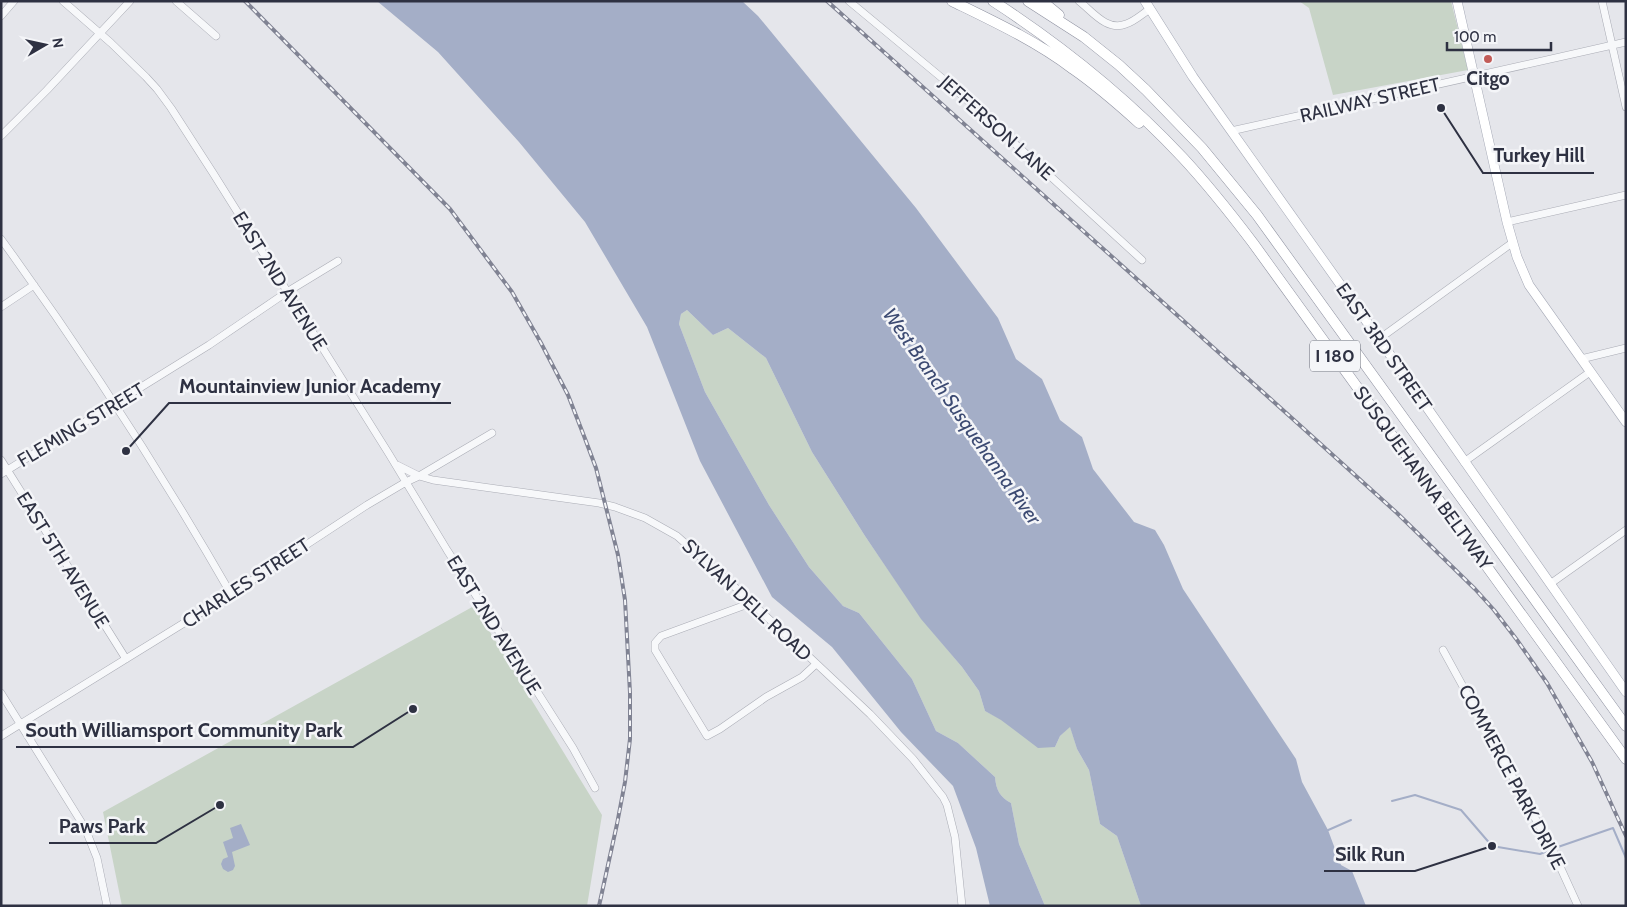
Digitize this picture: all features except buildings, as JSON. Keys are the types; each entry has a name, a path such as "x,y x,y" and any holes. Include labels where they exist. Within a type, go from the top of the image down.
{"highway":[{"path":"952,1 1020,36 1072,68 1108,95 1201,178"},
{"name":"SUSQUEHANNA BELTWAY","path":"992,1 1065,51 1106,84 1155,129 1201,178 1264,258 1626,759"},
{"name":"SUSQUEHANNA BELTWAY","path":"1028,1 1084,37 1119,65 1202,148 1257,215 1626,726"},
{"path":"1042,1 1084,37"},
{"path":"1604,729 1626,764"}],"main road":[{"path":"1457,1 1512,243 1524,275 1626,422"},
{"name":"EAST 3RD STREET","path":"1148,5 1178,55 1626,692"}],"street":[{"path":"1,16 14,1"},
{"name":"EAST 2ND AVENUE","path":"63,1 158,89 213,172 447,550 573,748 595,788"},
{"path":"1,136 130,1"},
{"path":"176,1 216,36"},
{"name":"JEFFERSON LANE","path":"849,1 954,88 1142,260"},
{"path":"1079,1 1109,24 1116,26 1128,24 1148,5"},
{"path":"1602,1 1626,107"},
{"name":"RAILWAY STREET","path":"1231,131 1626,42"},
{"path":"1507,222 1626,195"},
{"path":"1,239 84,356 203,544 231,594"},
{"path":"1379,339 1512,243"},
{"name":"FLEMING STREET","path":"4,472 209,346 287,292 338,261"},
{"path":"1,307 34,285"},
{"path":"1581,359 1626,348"},
{"path":"1464,462 1590,372"},
{"name":"CHARLES STREET","path":"1,736 231,594 300,548 406,482 492,433"},
{"name":"EAST 5TH AVENUE","path":"1,460 4,472 126,659"},
{"name":"SYLVAN DELL ROAD","path":"395,464 419,476 450,483 599,503 615,507 645,518 677,536 703,558 892,736 943,797 955,837 962,906"},
{"path":"1550,584 1626,530"},
{"path":"750,603 660,636 655,643 655,650 707,736 766,697 802,677 816,664"},
{"name":"COMMERCE PARK DRIVE","path":"1443,650 1549,844 1578,906"},
{"path":"1,694 85,828 99,863 107,906"}],"green space":[{"path":"1299,1 1451,1 1468,70 1333,95 1309,8"},
{"path":"687,310 713,335 728,328 766,358 812,452 865,536 921,618 962,667 979,691 985,711 1055,747 1060,736 1070,726 1077,749 1089,770 1100,824 1117,836 1141,906 1045,906 1019,844 1011,803 999,793 995,777 958,743 936,731 912,679 859,613 843,606 809,567 769,505 705,392 679,324 681,314"},
{"path":"474,606 602,815 587,906 122,906 103,812"}],"water":[{"name":"West Branch Susquehanna River","path":"377,1 742,1 758,16 916,208 998,318 1016,359 1042,379 1060,420 1082,437 1093,469 1134,522 1155,530 1164,545 1183,589 1296,759 1302,782 1328,830 1341,865 1352,871 1366,906 1141,906 1117,836 1100,824 1089,770 1077,749 1070,727 1060,736 1055,747 1038,748 1001,720 985,711 979,691 962,667 921,619 865,536 812,452 766,358 728,328 713,335 687,310 681,314 679,324 705,392 769,505 809,567 843,606 859,613 912,679 936,731 958,743 995,777 999,793 1011,803 1019,844 1045,906 990,906 976,848 953,786 901,732 832,647 772,597 700,461 647,327 585,222 519,142 438,52"},
{"path":"241,824 250,845 232,852 235,866 233,870 228,872 223,869 221,864 223,859 228,857 223,842 233,838 230,828"}],"waterway":[{"path":"1392,801 1415,795 1461,810 1492,846 1540,854 1550,850"},
{"path":"1326,831 1351,820"},
{"path":"1555,848 1613,828 1626,858"}],"railway":[{"path":"245,1 450,209 512,292 568,395 596,468 618,555 625,600 630,693 630,739 625,782 599,906"},
{"path":"827,1 1397,513 1475,589 1517,640 1547,683 1592,762 1626,836"}],"place":[{"name":"Citgo","path":"1488,59"},
{"name":"Turkey Hill","path":"1441,108"},
{"name":"Mountainview Junior Academy","path":"126,451"},
{"name":"South Williamsport Community Park","path":"413,709"},
{"name":"Paws Park","path":"220,805"},
{"name":"Silk Run","path":"1492,846"}]}
